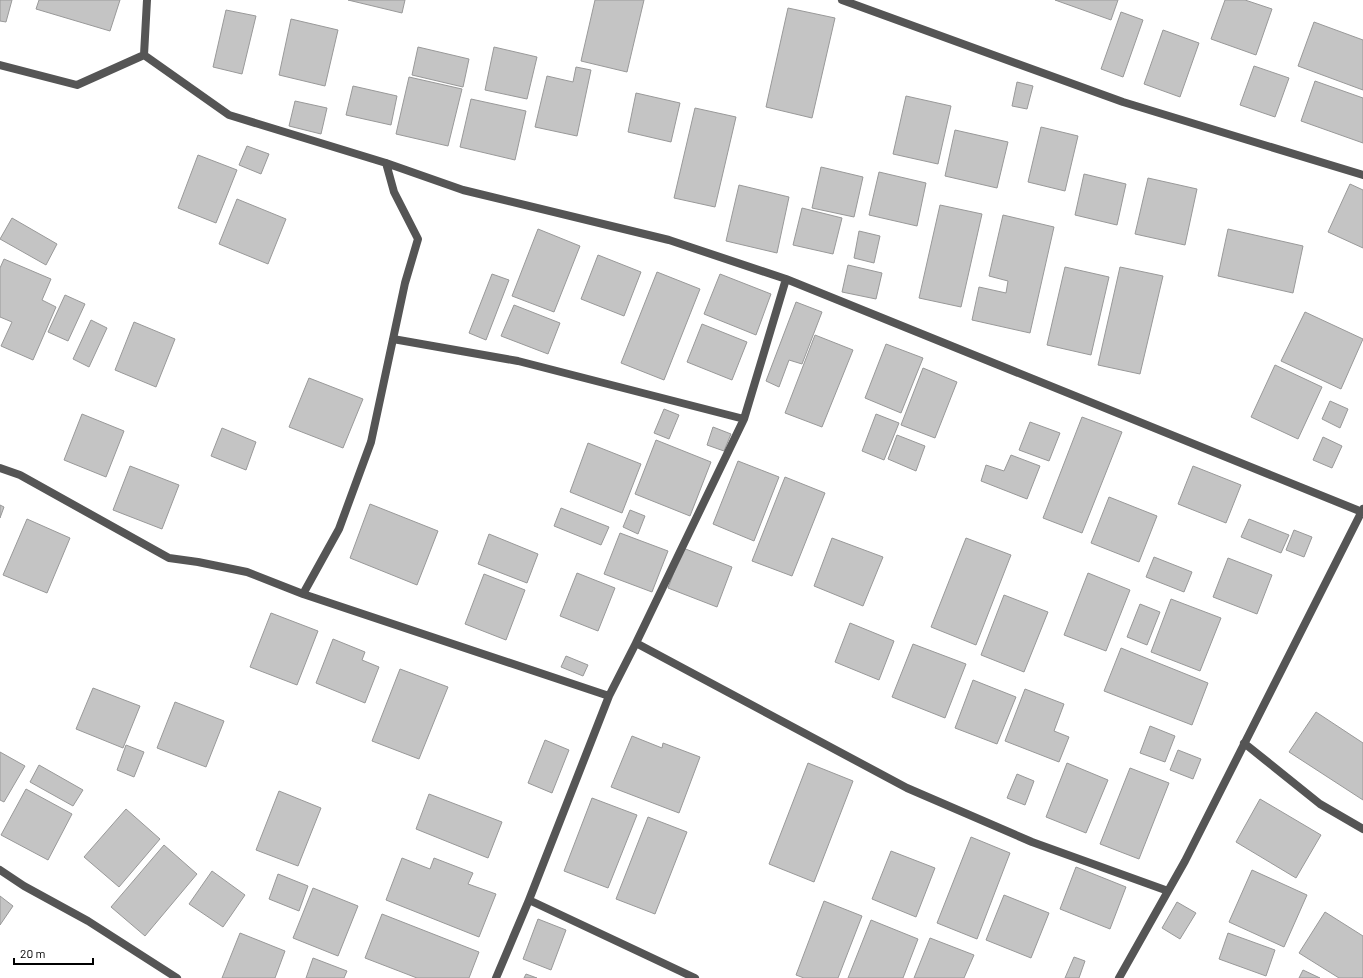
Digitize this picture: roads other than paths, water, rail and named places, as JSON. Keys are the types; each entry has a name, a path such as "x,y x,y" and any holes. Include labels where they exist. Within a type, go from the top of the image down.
{"street":[{"path":"144,55 147,0"},
{"path":"842,0 1123,102 1363,176"},
{"path":"0,65 77,85 144,55"},
{"path":"144,55 229,115 386,164 463,190 669,240 786,279 1362,511 1185,861 1119,978"},
{"path":"304,594 340,528 371,442 405,284 418,239 394,192 386,164"},
{"path":"496,978 529,900 609,696 744,419 786,279"},
{"path":"393,339 518,361 744,419"},
{"path":"0,468 20,475 169,558 247,572 304,594 609,696"},
{"path":"636,643 908,788 1032,842 1168,891"},
{"path":"1244,743 1320,804 1363,829"},
{"path":"0,870 24,886 88,920 177,978"},
{"path":"529,900 695,978"}]}
